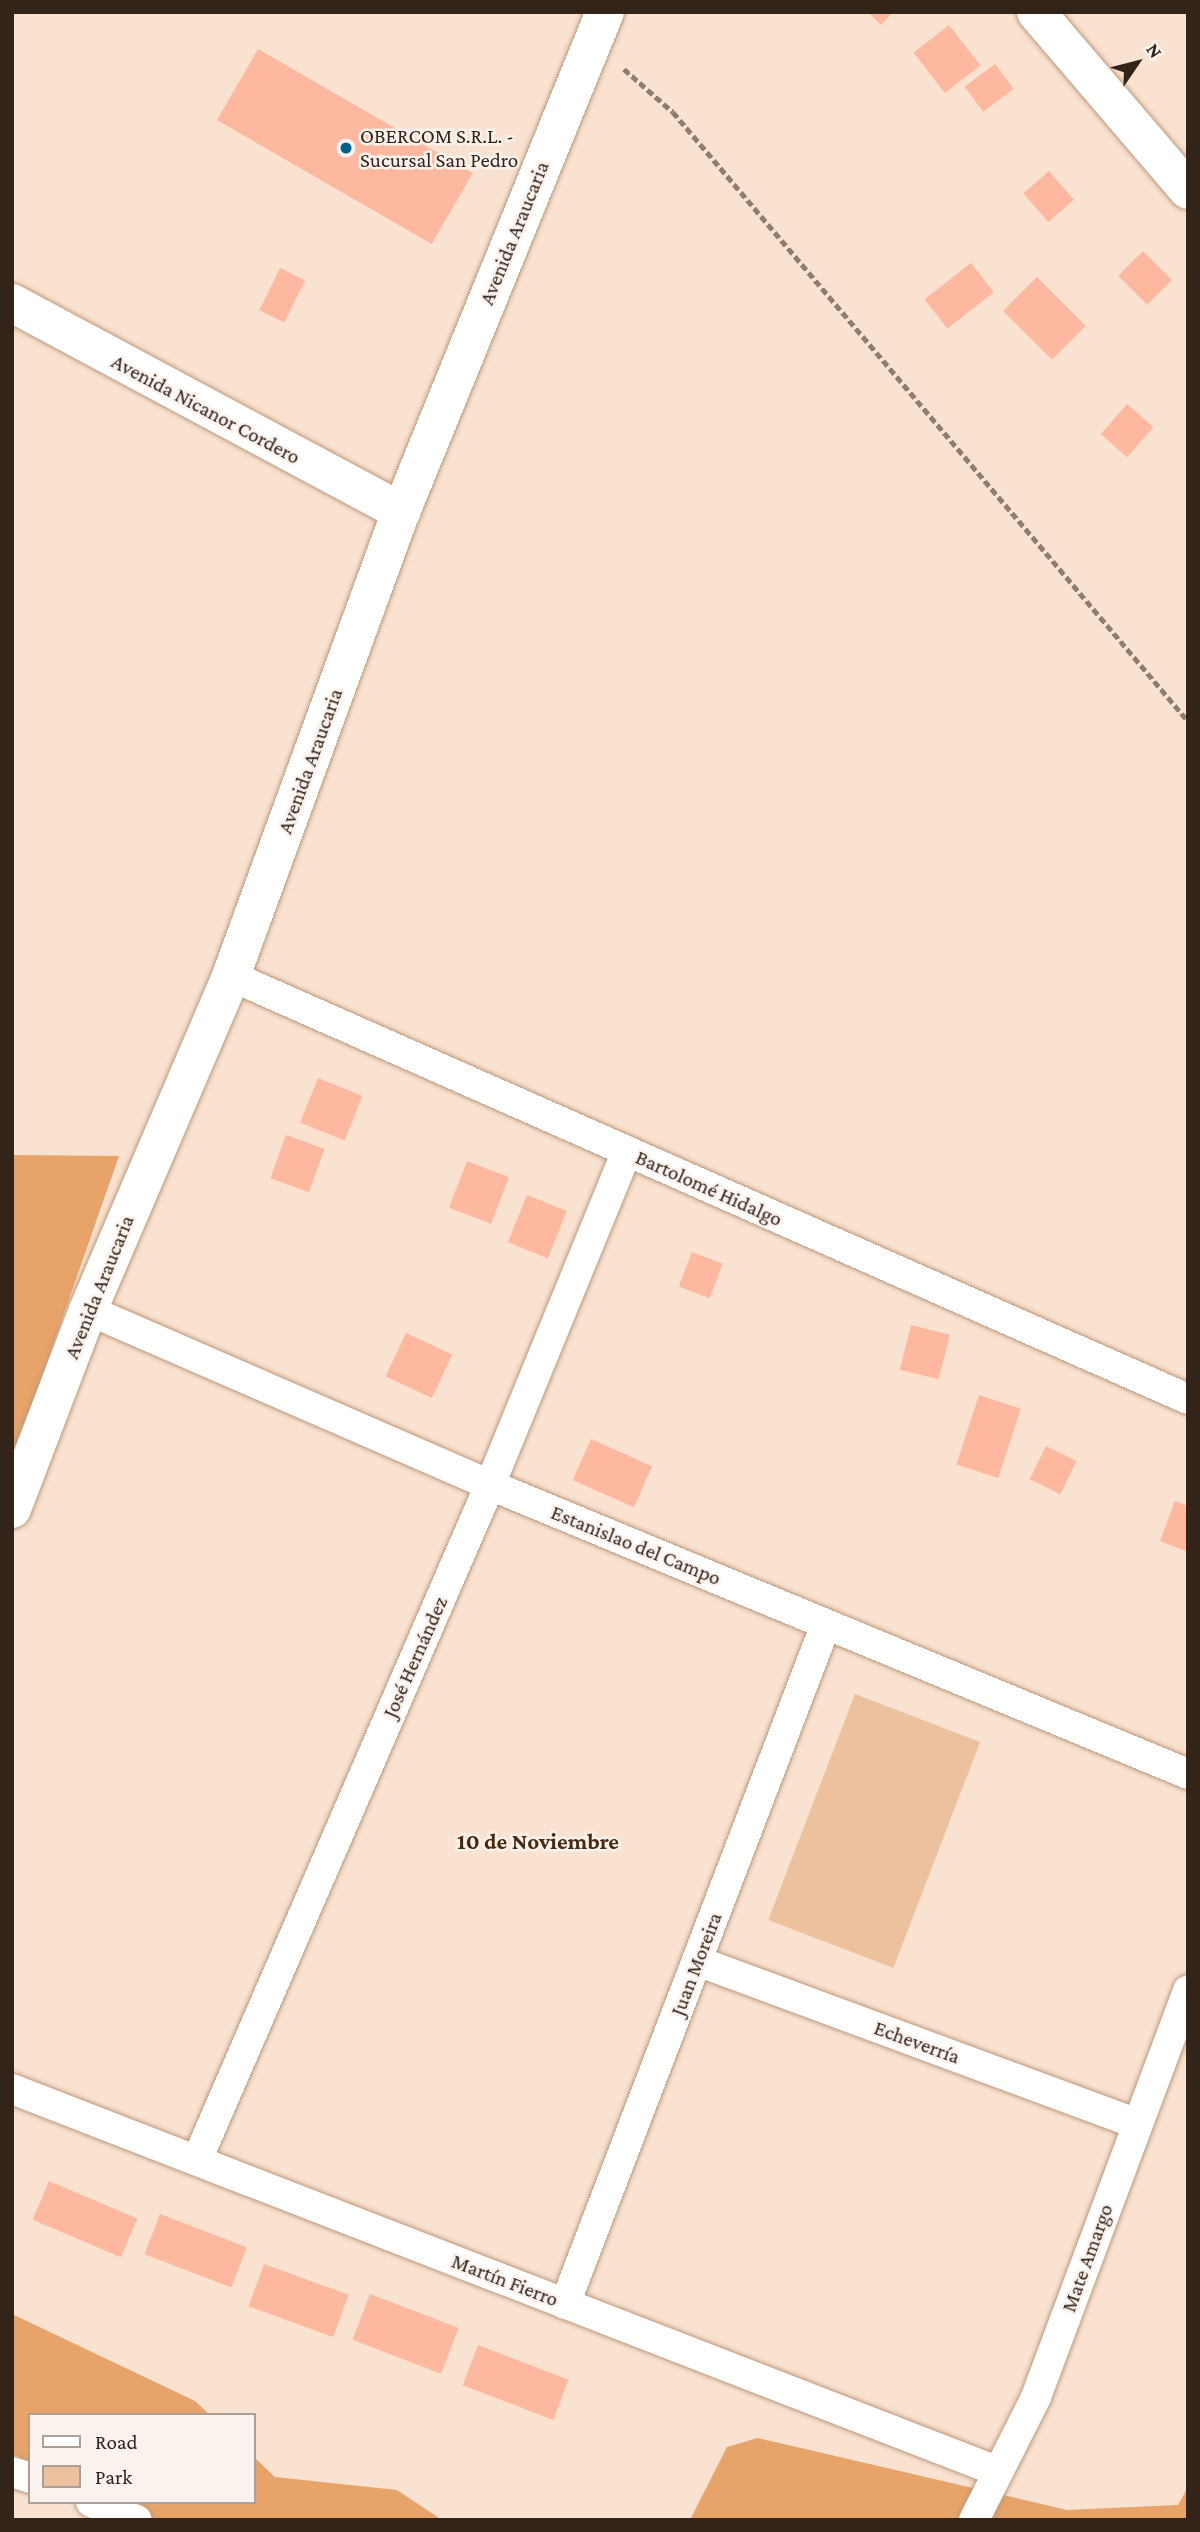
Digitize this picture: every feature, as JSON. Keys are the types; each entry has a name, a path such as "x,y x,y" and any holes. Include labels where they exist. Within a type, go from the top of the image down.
{"main road":[{"path":"1037,12 1188,190"},
{"name":"Avenida Araucaria","path":"12,1509 88,1310 231,976 401,512 598,26"},
{"name":"Avenida Nicanor Cordero","path":"12,303 401,512"}],"street":[{"name":"Bartolomé Hidalgo","path":"231,976 1188,1399"},
{"name":"José Hernández","path":"197,2160 490,1485 627,1151"},
{"name":"Estanislao del Campo","path":"88,1310 490,1485 1188,1774"},
{"name":"Juan Moreira","path":"565,2304 826,1624"},
{"name":"Echeverría","path":"697,1961 1137,2124"},
{"name":"Mate Amargo","path":"974,2520 1036,2397 1188,1990"},
{"name":"Martín Fierro","path":"12,2089 997,2472"},
{"path":"96,2504 137,2520"}],"path":[{"path":"598,26 1188,721"}],"green space":[{"path":"855,1694 980,1742 893,1968 768,1920"}],"shaded area":[{"path":"12,1155 119,1156 12,1462"},
{"path":"12,2314 195,2401 208,2413 28,2413 28,2461 12,2454"},
{"path":"758,2438 1067,2510 1178,2505 1188,2487 1188,2520 690,2520 727,2447"},
{"path":"256,2459 275,2477 397,2490 442,2520 154,2520 120,2504 256,2504"}],"building":[{"path":"868,12 893,12 881,25"},
{"path":"949,25 980,65 945,93 914,53"},
{"name":"OBERCOM S.R.L. - Sucursal San Pedro","path":"258,49 473,173 432,244 217,120"},
{"path":"995,64 1014,89 983,112 965,87"},
{"path":"1049,171 1074,200 1048,222 1023,193"},
{"path":"1143,251 1172,280 1147,305 1118,276"},
{"path":"971,263 994,292 947,328 925,299"},
{"path":"280,268 305,280 285,323 259,310"},
{"path":"1037,277 1086,326 1052,360 1003,311"},
{"path":"1127,404 1153,427 1127,457 1101,434"},
{"path":"318,1078 363,1096 345,1140 300,1123"},
{"path":"286,1135 325,1149 309,1192 270,1178"},
{"path":"467,1161 509,1177 491,1224 449,1208"},
{"path":"527,1195 567,1211 548,1258 508,1242"},
{"path":"692,1252 723,1264 710,1298 679,1287"},
{"path":"911,1325 950,1335 939,1379 900,1370"},
{"path":"406,1333 452,1355 432,1398 386,1377"},
{"path":"979,1395 1021,1409 998,1478 956,1464"},
{"path":"591,1439 652,1466 634,1507 573,1480"},
{"path":"1046,1446 1077,1461 1060,1494 1030,1479"},
{"path":"1175,1501 1188,1506 1188,1552 1160,1541"},
{"path":"49,2181 137,2219 121,2257 33,2220"},
{"path":"160,2214 247,2247 231,2287 145,2254"},
{"path":"264,2264 349,2295 333,2337 249,2306"},
{"path":"370,2294 459,2328 441,2374 352,2340"},
{"path":"478,2345 569,2380 553,2420 463,2385"}],"place":[{"name":"OBERCOM S.R.L. - Sucursal San Pedro","path":"346,148"}],"district":[{"name":"10 de Noviembre","path":"538,1841"}]}
